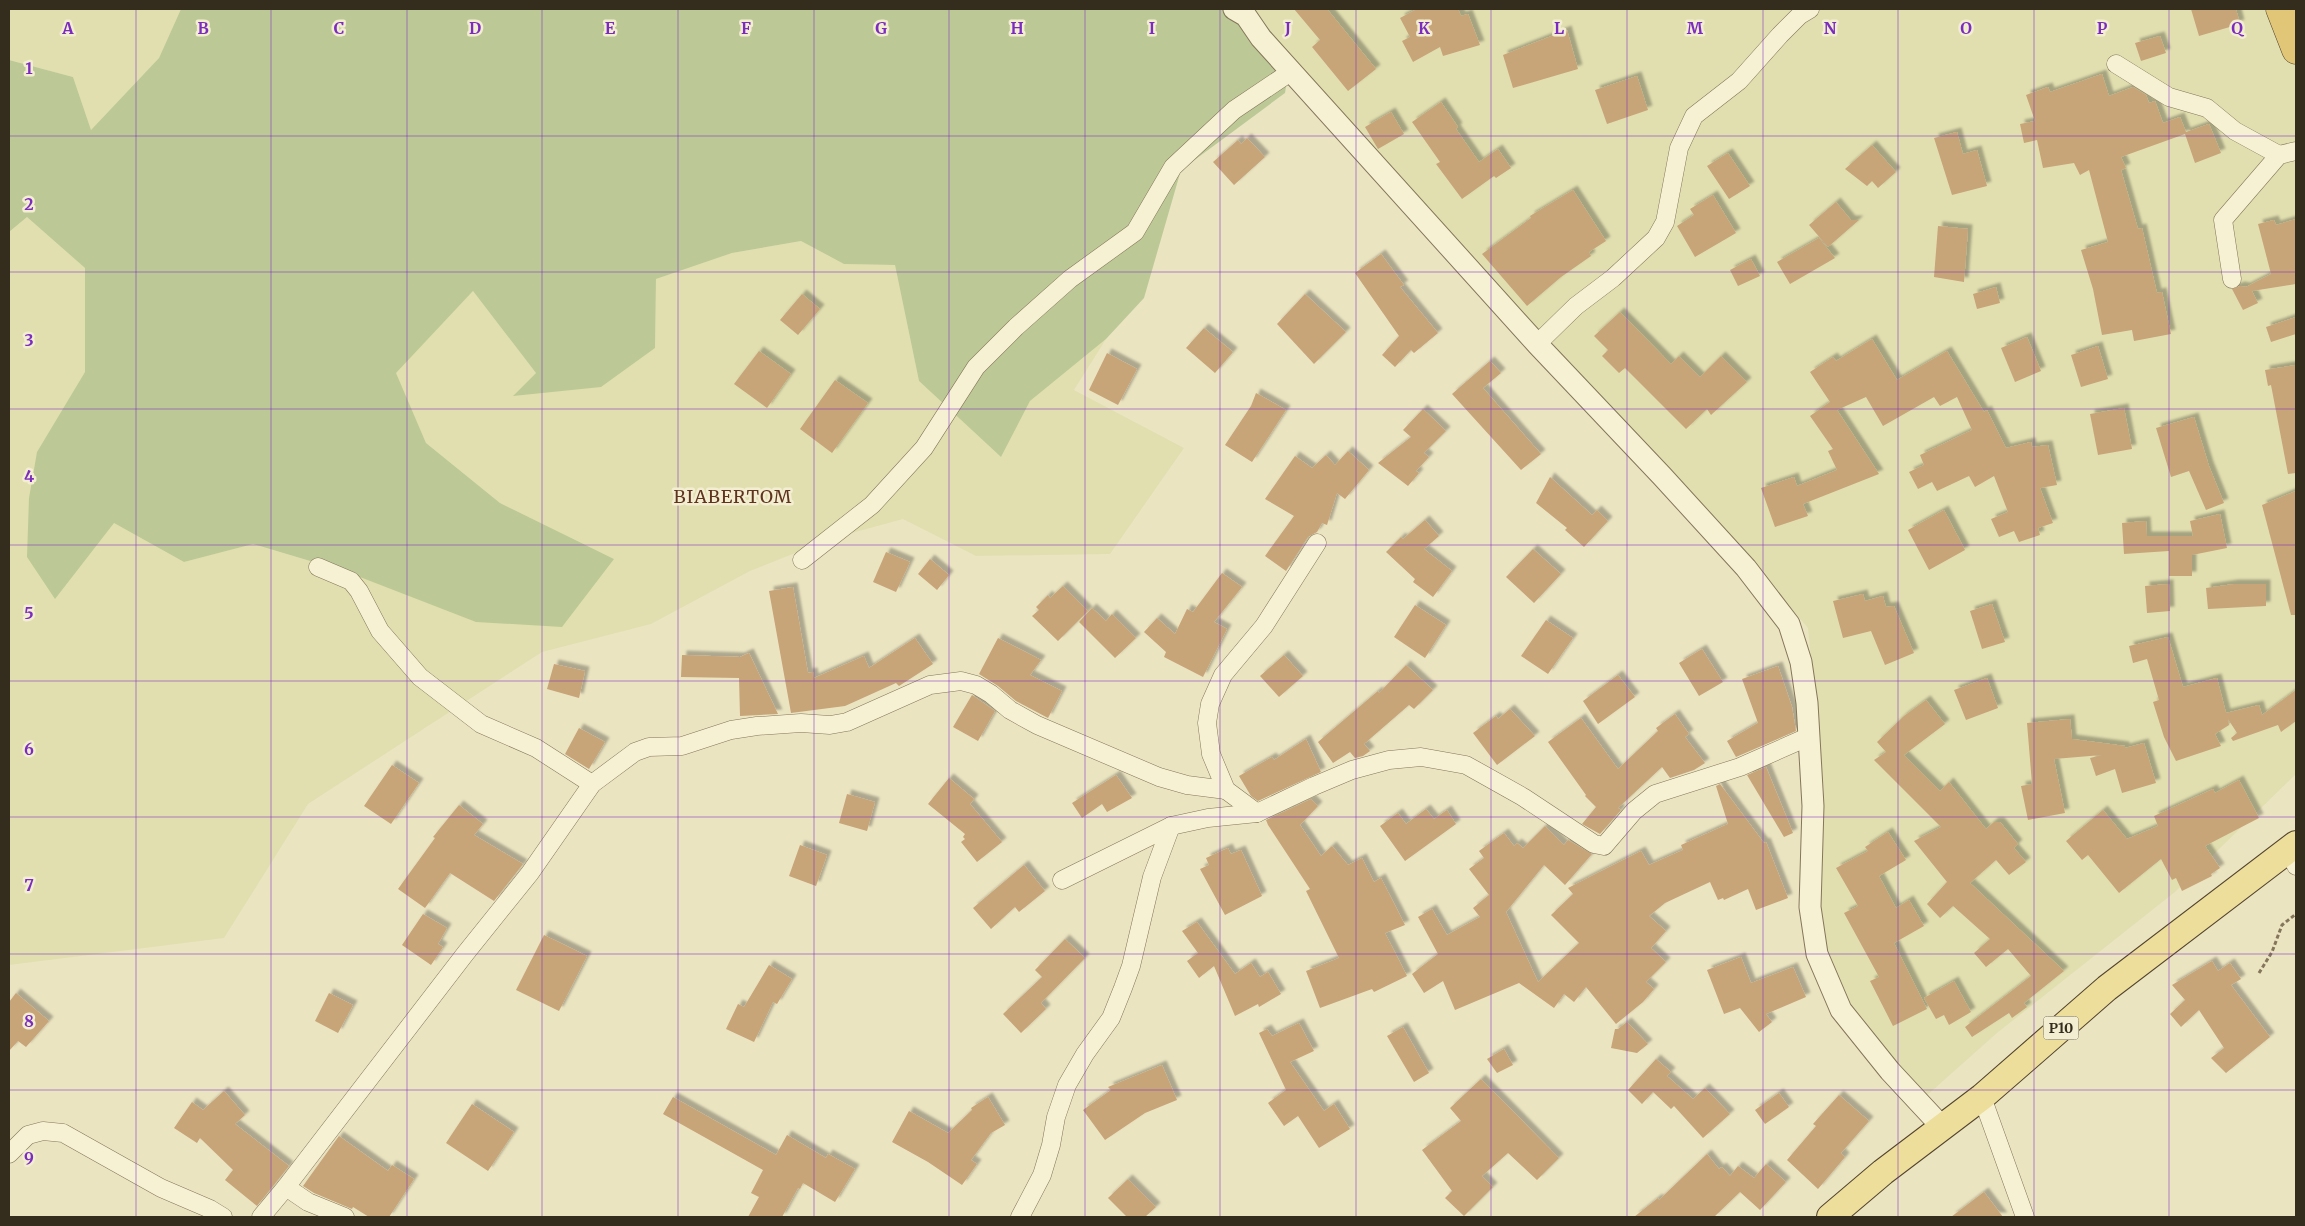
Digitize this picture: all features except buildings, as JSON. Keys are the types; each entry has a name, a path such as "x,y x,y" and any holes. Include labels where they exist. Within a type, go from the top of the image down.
{"highway":[{"path":"2280,9 2296,50"}],"main road":[{"name":"P10","path":"1830,1217 1883,1172 1982,1097 2107,988 2294,853"}],"street":[{"path":"1234,9 1246,16 1261,38 1536,344 1662,476 1780,610 1789,624 1801,662 1810,736 1813,806 1810,907 1818,954 1841,1010 1890,1071 1943,1128"},
{"path":"1536,344 1569,313 1613,278 1656,238 1665,222 1679,148 1694,116 1739,81 1780,35 1800,15 1810,9"},
{"path":"2116,64 2169,97 2207,108 2235,130 2278,155"},
{"path":"802,560 872,505 924,448 976,366 1070,279 1135,232 1173,167 1234,110 1292,71"},
{"path":"2232,279 2224,220 2278,155 2296,150"},
{"path":"1226,790 1211,754 1208,723 1210,704 1223,675 1264,626 1317,543"},
{"path":"318,567 351,581 359,591 380,631 420,677 432,687 481,724 536,748 592,784"},
{"path":"261,1217 286,1188 465,954 530,873 592,784 635,752 649,747 682,746 732,730 757,726 801,723 830,726 847,722 930,685 960,681 984,689 1010,710 1037,724 1159,777 1187,786 1226,790 1257,813"},
{"path":"1062,880 1171,826 1208,818 1257,813 1352,770 1390,760 1421,757 1466,766 1523,797 1594,844 1604,846 1634,811 1655,794 1740,767 1810,736"},
{"path":"1020,1217 1042,1175 1051,1146 1056,1117 1067,1085 1085,1054 1111,1018 1117,1003 1131,966 1160,850 1171,826"},
{"path":"1982,1097 2025,1217"},
{"path":"9,1154 28,1135 43,1131 63,1133 161,1188 210,1209 223,1217"},
{"path":"286,1188 308,1202 345,1217"}],"path":[{"path":"2259,973 2272,952 2282,925 2296,914"}],"shaded area":[{"path":"9,9 181,9 159,58 91,130 73,77 9,60"},
{"path":"1252,9 2296,9 2296,774 2175,892 1997,1033 1925,1097 1850,1017 1823,955 1817,886 1824,791 1808,628 1729,535 1488,286"},
{"path":"27,217 85,268 85,372 38,452 114,523 184,562 252,544 347,572 614,559 500,503 426,443 395,373 473,291 536,373 514,395 655,348 656,279 732,253 801,241 844,264 895,265 919,381 1001,457 1030,401 1106,339 1074,390 1184,448 1110,554 976,556 903,519 830,539 750,571 651,624 542,652 308,804 224,938 9,965 9,232"}],"green space":[{"path":"181,9 1252,9 1291,55 1285,93 1181,170 1144,298 1106,339 1030,401 1001,457 919,381 895,265 844,264 801,241 732,253 656,279 655,348 601,387 513,396 536,373 473,291 396,373 426,443 500,503 614,559 562,627 476,622 347,572 253,544 184,562 114,523 55,599 27,557 29,498 37,452 85,372 85,268 27,217 9,232 9,60 73,77 91,130 159,58"}],"district":[{"name":"BIABERTOM","path":"733,497"}]}
